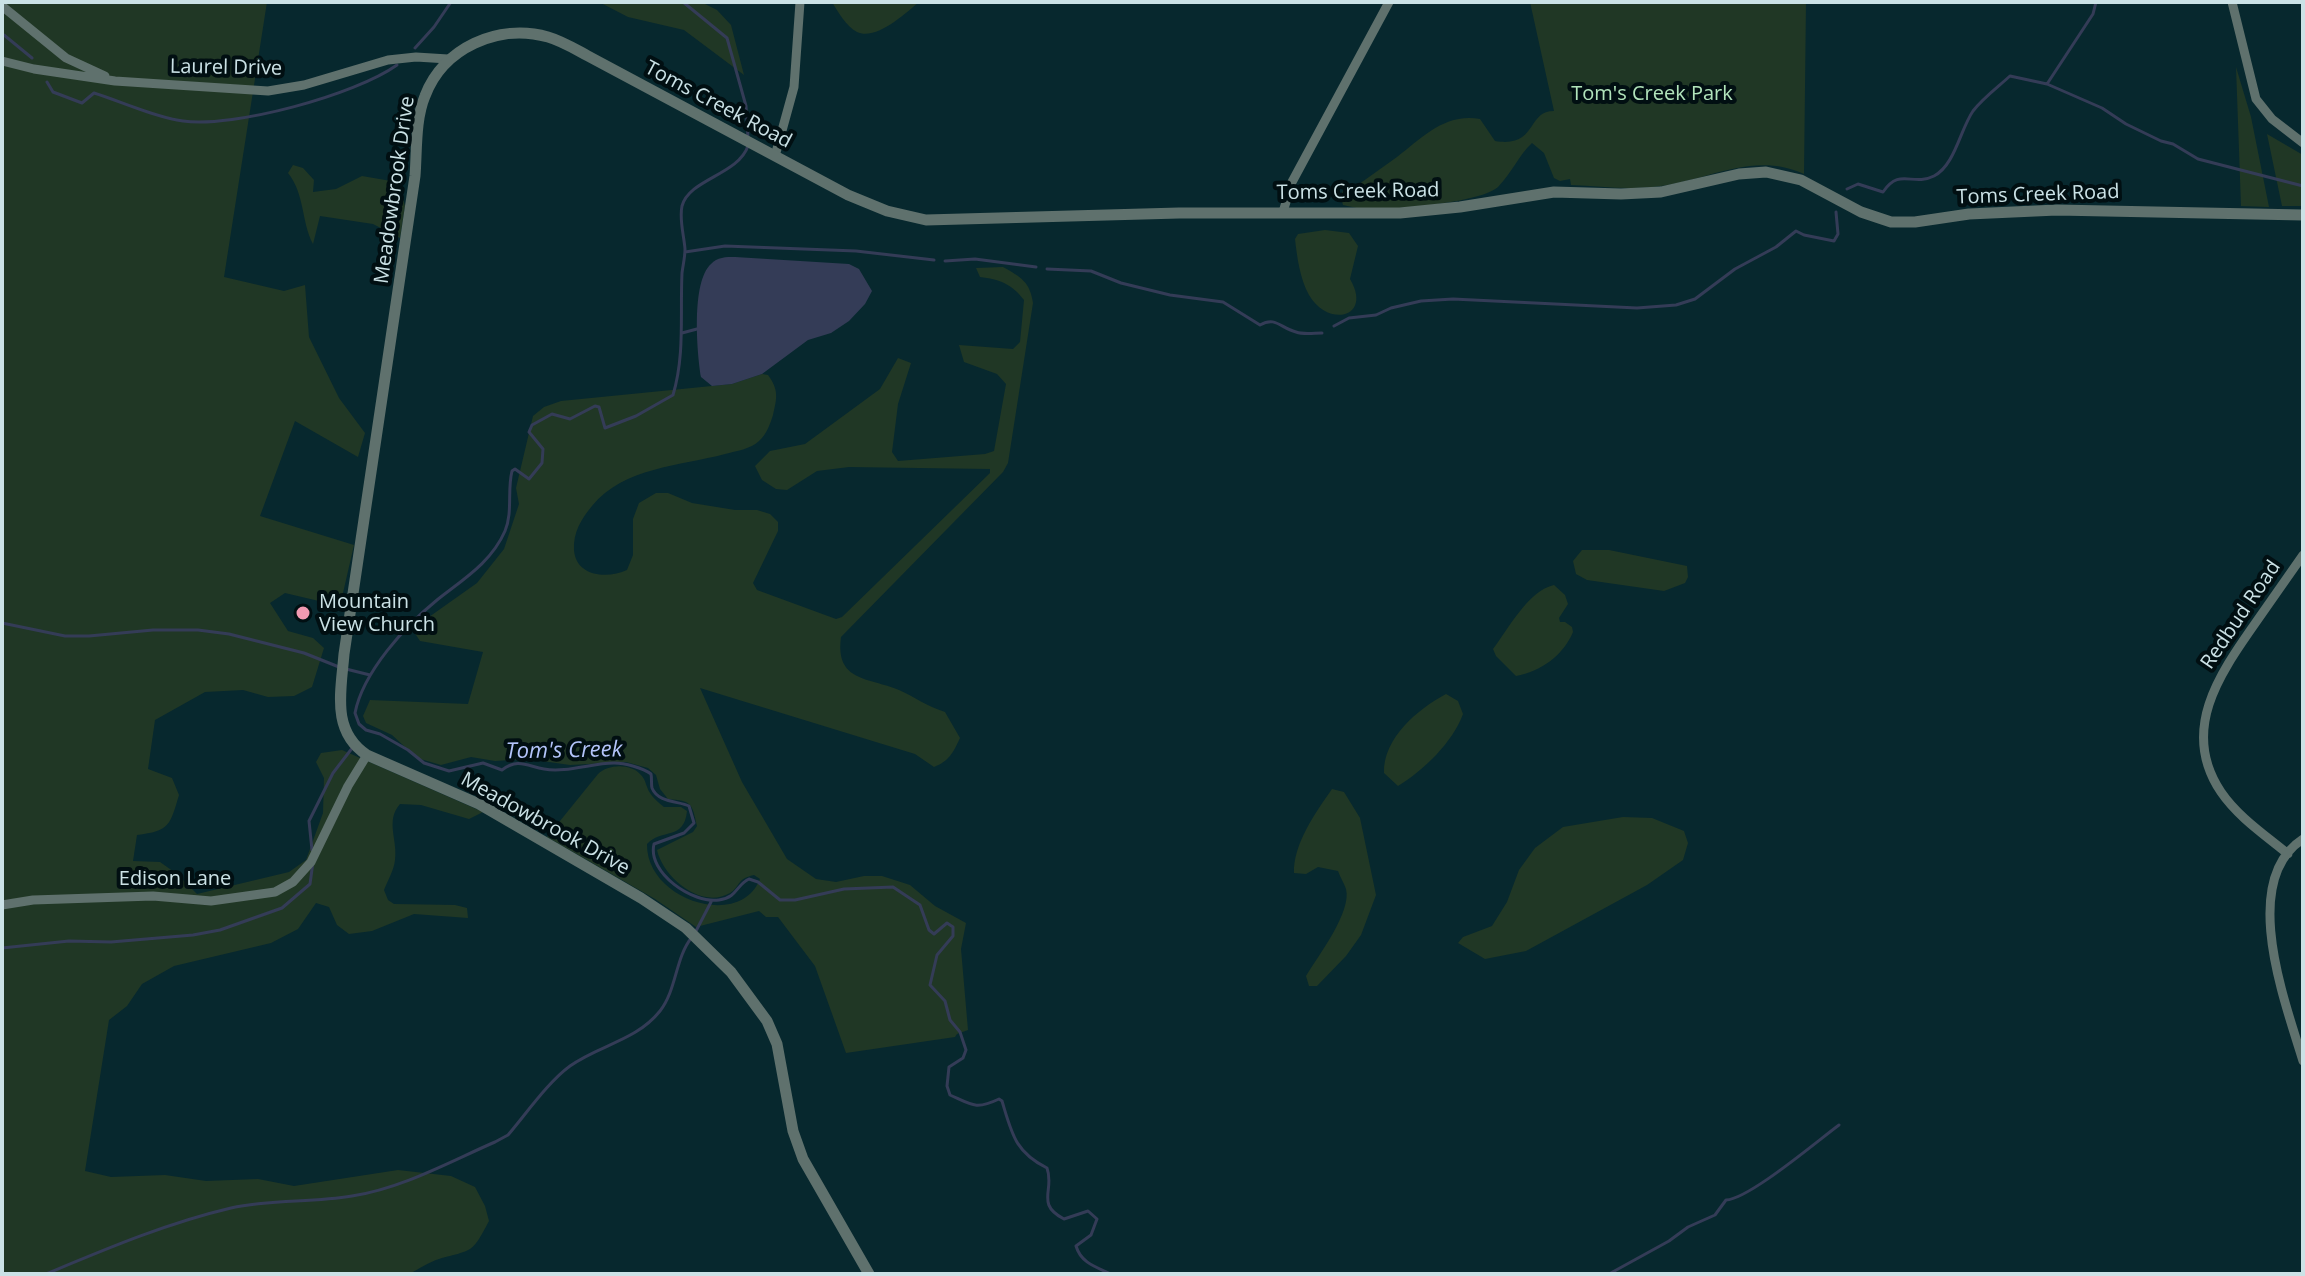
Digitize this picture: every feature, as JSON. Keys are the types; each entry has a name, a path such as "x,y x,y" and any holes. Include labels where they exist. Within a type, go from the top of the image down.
{"street":[{"path":"775,156 794,87 800,2"},
{"path":"1283,212 1292,182 1389,2"},
{"path":"2232,2 2256,99 2272,119 2303,143"},
{"path":"2,6 66,58 115,81"},
{"name":"Toms Creek Road","path":"448,59 467,46 499,36 523,34 549,38 872,206 926,220 1415,212 1554,192 1648,194 1739,174 1766,172 1801,180 1861,212 1891,222 2057,210 2303,215"},
{"name":"Laurel Drive","path":"2,61 115,81 281,90 398,58 448,59"},
{"name":"Meadowbrook Drive","path":"448,59 432,81 421,107 413,192 344,654 339,716 349,740 367,755 479,804 641,898 686,928 731,972 767,1021 785,1073 793,1131 803,1159 869,1274"},
{"name":"Redbud Road","path":"2288,854 2240,814 2219,789 2207,761 2204,722 2211,694 2225,668 2303,555"},
{"name":"Edison Lane","path":"2,905 33,900 153,896 211,901 280,890 293,882 311,862 367,755"},
{"path":"2303,839 2288,854 2279,871 2271,901 2270,940 2303,1061"}],"green space":[{"path":"2,2 267,2 224,277 284,291 305,285 309,337 339,398 365,433 358,457 295,421 260,516 354,545 340,606 285,593 270,603 288,631 313,638 324,648 312,687 294,696 268,697 243,690 205,692 155,720 148,769 172,778 179,795 167,825 137,835 133,861 160,862 197,894 289,872 306,860 323,813 324,778 316,762 321,753 342,750 483,812 469,819 421,805 400,804 393,817 395,860 384,890 388,900 394,904 455,905 467,908 468,918 414,914 372,931 349,934 337,925 329,907 316,903 298,929 271,943 174,966 142,984 127,1006 109,1020 85,1171 111,1177 165,1175 206,1181 258,1179 294,1186 398,1170 451,1176 475,1187 489,1221 478,1240 465,1252 435,1260 409,1274 2,1274"},
{"path":"599,2 701,2 717,10 731,25 744,75 684,30 628,17"},
{"path":"832,2 919,2 882,29 865,34 849,26"},
{"name":"Tom's Creek Park","path":"1530,2 1806,2 1804,174 1765,165 1652,187 1571,185 1570,179 1560,181 1554,178 1544,153 1532,143 1503,182 1488,193 1454,202 1390,209 1361,209 1343,205 1340,195 1344,190 1355,187 1445,123 1467,118 1480,119 1495,141 1509,142 1525,135 1539,117 1554,111"},
{"path":"2236,67 2251,117 2269,207 2241,206"},
{"path":"2267,134 2303,155 2303,206 2282,206"},
{"path":"293,165 303,168 314,180 313,192 336,189 362,176 391,181 400,189 405,206 400,238 373,224 320,216 313,244 297,190 288,173"},
{"path":"1325,230 1349,233 1358,246 1350,279 1356,292 1356,303 1345,314 1336,315 1317,305 1306,289 1299,268 1295,239 1298,234"},
{"path":"1003,267 1024,281 1033,303 1008,463 1003,472 841,637 843,662 856,676 899,690 945,712 960,738 950,756 934,767 915,754 700,688 742,782 787,859 816,879 836,882 882,876 910,885 935,906 966,923 961,949 968,1030 955,1037 846,1053 815,966 778,917 766,917 759,911 696,927 655,899 547,837 598,774 613,767 631,768 643,777 650,793 664,807 681,807 687,811 682,827 647,844 651,864 661,880 677,893 696,902 715,905 734,903 749,894 760,879 754,875 741,881 730,893 719,897 696,894 675,880 657,850 693,832 697,826 694,812 686,802 668,799 660,789 656,775 648,768 626,762 570,765 528,759 495,761 471,757 441,765 417,758 392,735 366,723 363,716 370,700 468,704 483,652 420,641 412,629 477,583 504,549 519,504 516,488 533,416 544,407 561,401 732,384 762,374 768,375 776,394 775,404 768,429 759,441 743,449 654,470 620,483 605,493 581,521 575,538 576,559 580,566 594,574 627,570 633,555 633,519 639,503 656,493 668,493 692,503 757,510 770,514 778,522 778,531 753,583 757,590 836,619 842,617 990,473 990,469 849,467 817,471 787,490 776,489 762,480 755,466 770,451 805,444 880,389 898,358 911,363 898,404 892,452 898,461 994,451 1006,384 997,374 964,362 959,345 1013,349 1020,342 1024,300 1005,283 980,277 976,268"},
{"path":"1582,550 1609,550 1687,566 1688,577 1685,583 1664,591 1587,580 1576,574 1573,561"},
{"path":"1554,585 1565,595 1568,604 1559,618 1560,622 1572,627 1573,632 1569,641 1550,661 1516,676 1493,649 1527,602"},
{"path":"1446,694 1458,701 1463,714 1458,725 1436,755 1398,786 1384,773 1389,748 1414,716"},
{"path":"1332,789 1344,792 1360,818 1376,895 1361,935 1346,956 1317,986 1309,986 1306,976 1339,921 1346,889 1338,871 1318,867 1306,874 1294,873 1295,862 1307,829"},
{"path":"1623,817 1652,818 1684,831 1688,843 1683,860 1647,885 1526,951 1485,959 1458,943 1463,937 1492,926 1507,902 1519,870 1535,848 1563,827"}],"water":[{"path":"735,257 849,264 859,269 872,291 849,321 831,333 808,340 762,374 732,384 712,386 701,377 699,366 697,318 700,286 713,262"}],"waterway":[{"path":"415,48 451,2"},
{"name":"Tom's Creek","path":"683,2 727,38 746,106 748,138"},
{"path":"2047,84 2093,14 2096,2"},
{"path":"2,37 4,35 32,58"},
{"path":"47,82 53,92 82,103 94,93 162,116 205,122 262,114 324,98 397,65"},
{"path":"1847,189 1858,184 1883,192 1895,180 1919,180 1934,176 1952,156 1973,111 2010,76 2047,84 2102,108 2126,124 2173,144 2198,159 2303,186"},
{"name":"Tom's Creek","path":"748,146 734,164 694,189 682,206 685,249 681,350 673,395 636,416 605,428 599,407 595,406 570,419 552,414 532,425 529,432 543,449 542,463 529,479 515,469 512,471 509,516 499,542 475,570 399,636 376,666 355,713 359,724 366,730 380,734 424,763 449,771 483,763 502,770 518,764 552,770 614,763 648,772 655,793 669,801 689,806 694,823 684,833 654,844 654,855 665,876 685,892 697,897 708,900 725,898 749,879 758,882 780,900 795,900 844,889 893,887 920,905 929,930 934,934 947,923 953,927 953,936 937,955 930,985 945,1001 950,1020 960,1032 966,1050 963,1058 949,1067 947,1086 950,1095 974,1105 999,1099 1002,1101 1016,1141 1036,1162 1047,1168 1050,1208 1064,1219 1088,1211 1097,1219 1091,1235 1076,1246 1085,1260 1111,1274"},
{"path":"1334,326 1349,318 1376,315 1421,301 1453,299 1637,308 1676,305 1695,299 1735,269 1776,247 1796,231 1834,241 1838,234 1836,212"},
{"path":"685,252 725,246 856,251 934,260"},
{"path":"945,261 975,259 1036,267"},
{"path":"1047,269 1091,271 1121,283 1170,295 1223,302 1260,325 1274,322 1299,333 1322,333"},
{"path":"682,333 697,329"},
{"path":"2,623 65,636 153,630 229,634 304,653 339,667"},
{"path":"346,669 370,675"},
{"path":"312,850 309,821 333,773 353,747"},
{"path":"2,948 69,941 111,942 220,930 282,908 310,884 313,862"},
{"path":"696,931 711,902"},
{"path":"46,1274 114,1246 207,1214 261,1203 337,1198 389,1187 495,1142 508,1135 545,1089 570,1066 629,1036 660,1011 670,993 682,954 692,937"},
{"path":"1609,1274 1688,1227 1715,1215 1726,1200 1766,1180 1839,1125"}],"place":[{"name":"Mountain View Church","path":"303,613"}]}
